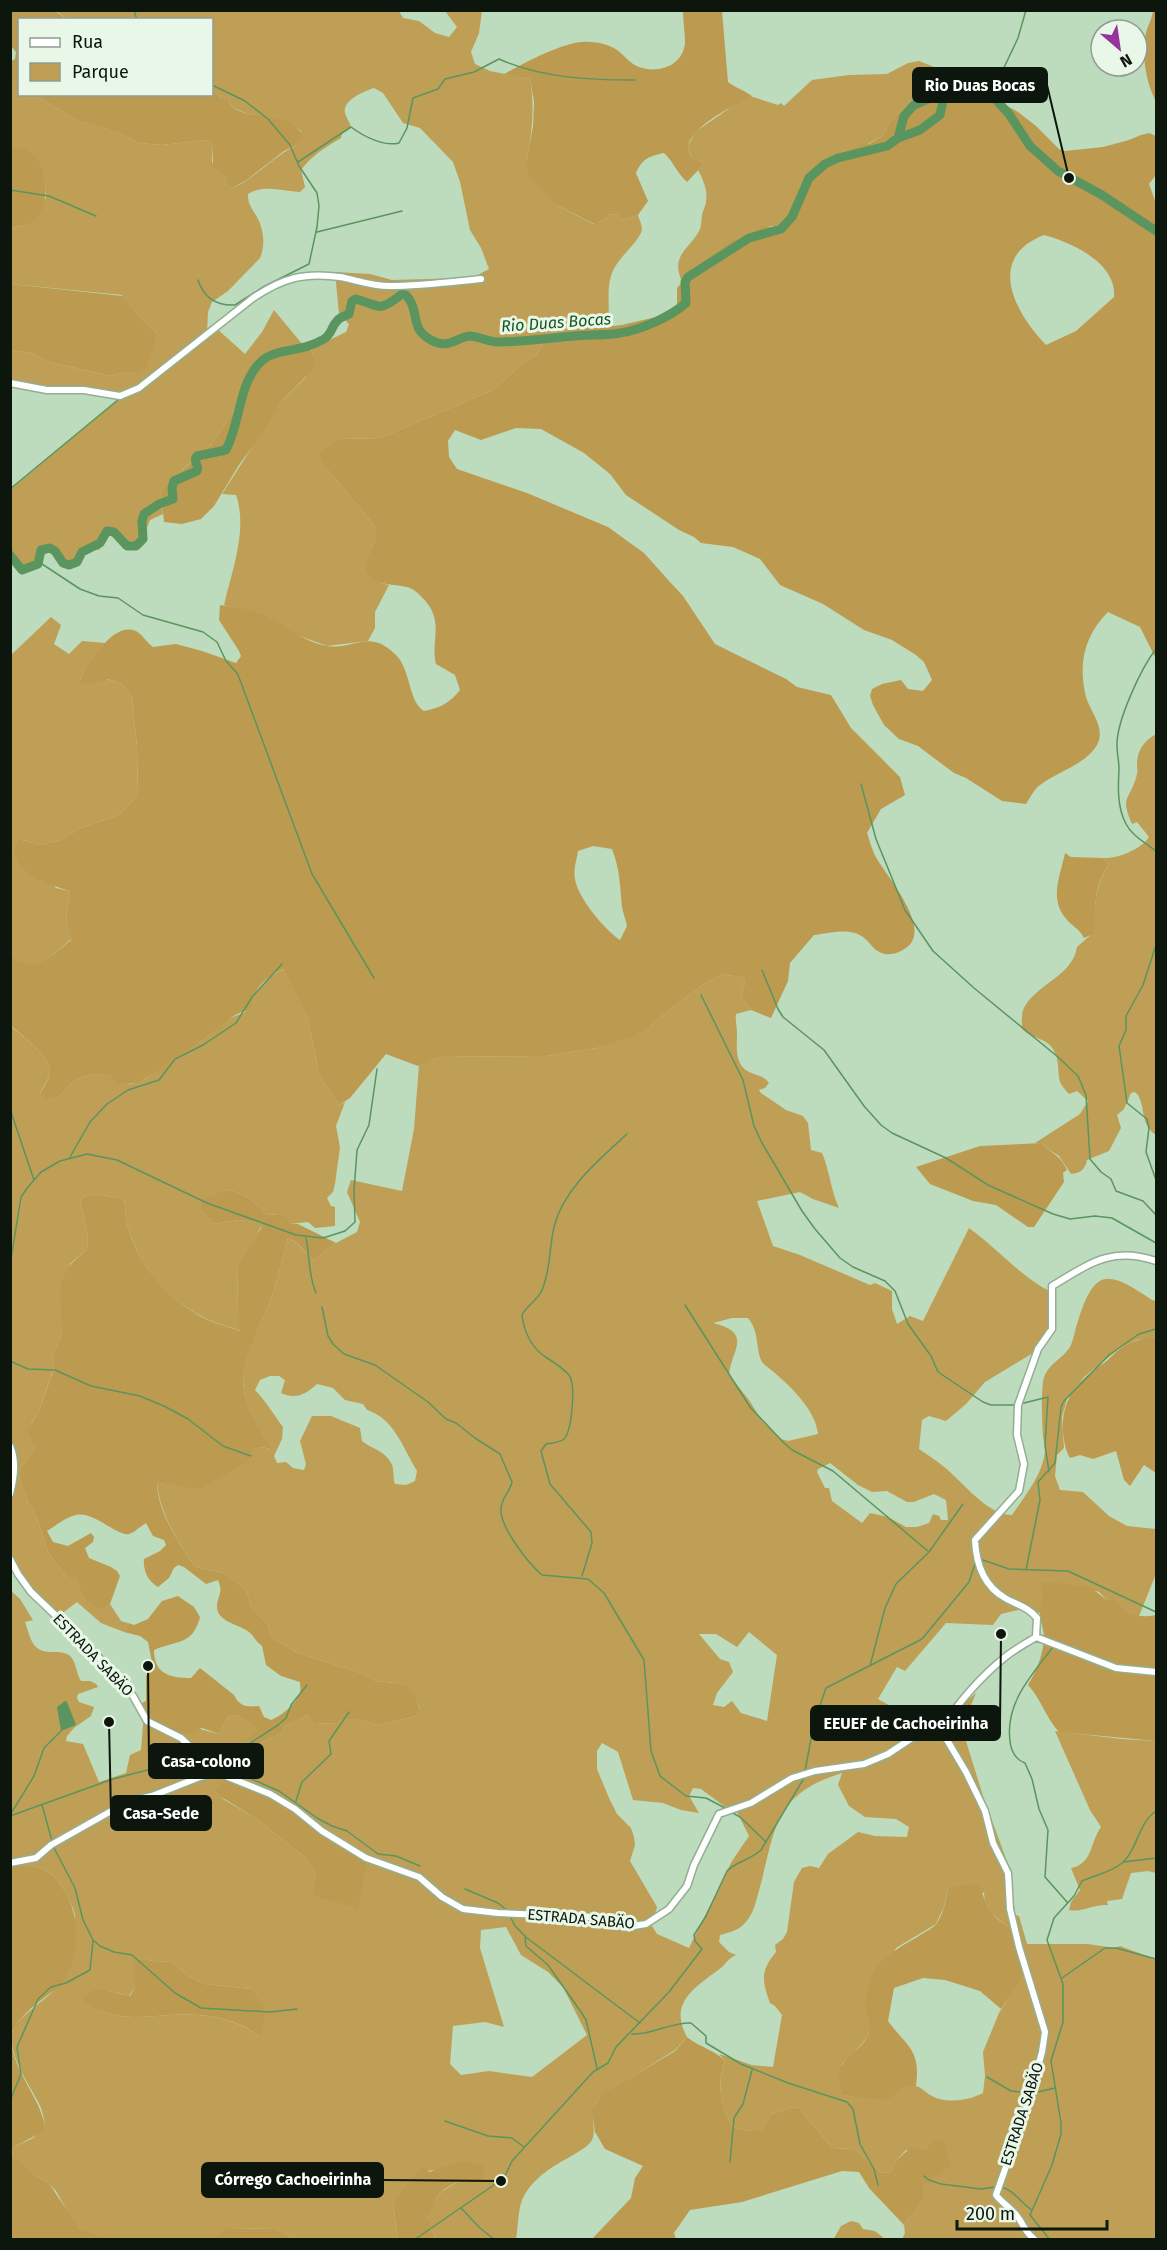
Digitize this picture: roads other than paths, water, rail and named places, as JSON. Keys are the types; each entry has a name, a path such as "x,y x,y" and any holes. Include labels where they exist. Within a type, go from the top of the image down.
{"street":[{"path":"10,382 47,390 84,390 120,396 132,393 253,298 266,290 309,274 389,286 481,279"},
{"path":"1036,1637 1037,1618 1029,1609 1005,1598 991,1588 976,1552 975,1540 1019,1491 1024,1464 1017,1435 1018,1405 1038,1349 1052,1329 1052,1286 1101,1258 1128,1254 1156,1261"},
{"path":"10,1446 13,1452 14,1476 10,1494"},
{"name":"ESTRADA SABÄO","path":"10,1559 31,1592 94,1652 134,1696 147,1721 181,1738 218,1773 270,1794 295,1809 322,1831 366,1858 419,1877 442,1897 463,1909 498,1913 591,1917 612,1925 627,1927 646,1924 669,1909 687,1886 694,1865 719,1814 731,1808 752,1803 792,1778 815,1771 864,1764 888,1754 912,1738 938,1733 947,1740 966,1772 985,1811 993,1843 1008,1873 1010,1909 1045,2032 1028,2104 996,2195 1003,2205 1017,2216 1025,2232 1035,2240"},
{"path":"1036,1637 1116,1668 1156,1672"},
{"path":"938,1733 949,1716 988,1672 1005,1657 1036,1637"},
{"path":"10,1863 36,1857 51,1845 129,1801 152,1796 200,1777 218,1773"}],"waterway":[{"path":"134,10 136,18"},
{"path":"990,97 1018,38 1026,10"},
{"path":"298,162 351,127 380,142 399,143 407,128 413,98 438,89 445,79 474,72 499,59 532,70 566,77 635,80"},
{"path":"198,280 204,292 212,300 235,305 263,287 309,264 319,206 317,193 299,166 290,145 268,119 245,101 213,85"},
{"name":"Rio Duas Bocas","path":"898,138 904,116 914,105 953,88 967,87 995,99 1009,114 1030,146 1058,171 1102,195 1156,231"},
{"name":"Rio Duas Bocas","path":"10,555 22,570 38,564 41,550 50,548 55,551 63,563 69,565 77,562 82,552 100,543 107,531 114,532 127,546 136,546 143,539 144,514 159,504 173,499 174,481 197,471 195,460 197,456 226,450 233,434 247,383 262,360 271,355 312,345 324,339 338,320 349,314 352,301 356,299 376,306 384,306 402,294 406,295 411,302 421,332 440,344 470,336 501,342 614,334 637,329 664,318 686,303 685,282 688,277 749,238 781,229 792,217 809,178 825,164 838,158 887,146 898,138 920,130 940,115 945,92"},
{"path":"10,190 49,196 96,216"},
{"path":"317,232 402,211"},
{"path":"10,489 119,399"},
{"path":"39,562 80,589 99,596 118,598 143,615 203,632 217,642 226,661 240,680 312,874 374,978"},
{"path":"1156,649 1130,696 1121,723 1117,746 1119,797 1123,817 1132,832 1156,851"},
{"path":"861,784 876,839 905,910 933,951 1078,1076 1086,1095 1090,1159 1101,1172 1111,1179 1116,1191 1143,1201 1156,1215"},
{"path":"1156,945 1143,985 1126,1016 1126,1030 1119,1046 1127,1103 1147,1119 1149,1128 1146,1152 1156,1180"},
{"path":"70,1157 90,1122 107,1104 128,1090 159,1080 175,1059 203,1045 236,1023 252,997 282,964"},
{"path":"762,970 783,1017 824,1050 864,1106 881,1125 892,1133 946,1158 988,1185 1053,1214 1070,1219 1095,1216 1112,1218 1156,1243"},
{"path":"701,995 743,1080 754,1126 762,1143 815,1229 840,1258 853,1267 885,1281 895,1291 908,1324 931,1356 938,1372 983,1402 991,1405 1015,1405"},
{"path":"10,1265 21,1197 41,1172 60,1161 87,1154 117,1160 207,1203 296,1235 323,1238 345,1231 355,1222 354,1191 357,1150 369,1125 377,1069"},
{"path":"10,1109 34,1180"},
{"path":"582,1576 592,1543 591,1532 550,1484 541,1451 546,1444 560,1441 567,1434 572,1407 571,1380 564,1370 533,1345 527,1334 522,1315 542,1290 547,1274 554,1227 565,1200 584,1176 627,1134"},
{"path":"306,1238 310,1272 316,1293"},
{"path":"685,1305 750,1407 784,1443 792,1450 833,1471 929,1552"},
{"path":"322,1307 328,1336 344,1354 375,1365 428,1402 446,1419 456,1423 500,1454 512,1482 501,1508 509,1534 529,1562 542,1575 588,1579 604,1593 644,1660 651,1751 660,1776 686,1796 706,1798 727,1809"},
{"path":"1026,1570 1040,1500 1038,1482 1055,1463 1061,1407 1064,1401 1109,1355 1139,1334 1156,1329"},
{"path":"10,1361 28,1369 55,1370 91,1386 140,1396 188,1419 223,1446 251,1456"},
{"path":"1020,1404 1048,1397 1045,1445 1049,1472"},
{"path":"870,1666 885,1608 896,1584 929,1552 963,1504"},
{"path":"980,1559 1009,1569 1068,1571 1156,1612"},
{"path":"805,1771 814,1723 826,1688 922,1639 969,1582 976,1561"},
{"path":"1053,1647 1021,1691 1012,1714 1010,1741 1014,1755 1025,1763 1032,1779 1039,1809 1048,1830 1045,1877 1067,1902"},
{"path":"220,1763 286,1718 291,1705 307,1685"},
{"path":"296,1801 302,1782 331,1754 329,1741 349,1712"},
{"path":"10,1815 34,1776 44,1748 61,1731"},
{"path":"197,1747 222,1766 279,1791 317,1818 347,1831 378,1854 396,1856 420,1866"},
{"path":"10,1816 113,1779 167,1765 190,1752"},
{"path":"414,2240 504,2178 512,2161 593,2072 608,2063 616,2047 669,1992 702,1949 695,1941 694,1935 706,1916 727,1871 761,1850 804,1778"},
{"path":"42,1805 52,1841"},
{"path":"1050,2240 1030,2215 1052,2165 1061,2134 1051,2061 1063,2022 1063,1984 1047,1940 1054,1918 1074,1896 1082,1881 1107,1872 1122,1863 1132,1851 1145,1822 1156,1811"},
{"path":"731,1812 740,1817 766,1842"},
{"path":"53,1846 75,1888 83,1920 93,1940 100,1946 114,1952 132,1955 175,1993 201,2008 270,2012 297,2009"},
{"path":"1123,1862 1156,1858"},
{"path":"465,1889 498,1903 509,1912"},
{"path":"510,1916 515,1926 527,1938 640,2023"},
{"path":"525,1938 526,1946 548,1965 586,2020 597,2068"},
{"path":"10,2101 21,2074 17,2047 38,1999 51,1987 66,1983 90,1970 93,1941"},
{"path":"1062,1978 1105,1948 1116,1948 1156,1959"},
{"path":"632,2034 691,2023 706,2036 706,2043 741,2064 788,2083 847,2102 853,2109 860,2144 874,2169 878,2185"},
{"path":"730,2162 734,2118 743,2104 752,2070"},
{"path":"987,2077 1011,2091 1029,2093"},
{"path":"1033,2093 1055,2088"},
{"path":"445,2121 488,2136 512,2138 524,2147"},
{"path":"924,2176 941,2184 981,2189 996,2187"},
{"path":"1001,2187 1010,2191 1032,2210"},
{"path":"461,2208 495,2240"}],"place":[{"name":"Rio Duas Bocas","path":"1069,178"},
{"name":"EEUEF de Cachoeirinha","path":"1001,1634"},
{"name":"Casa-colono","path":"148,1666"},
{"name":"Casa-Sede","path":"109,1722"},
{"name":"Córrego Cachoeirinha","path":"501,2181"}]}
